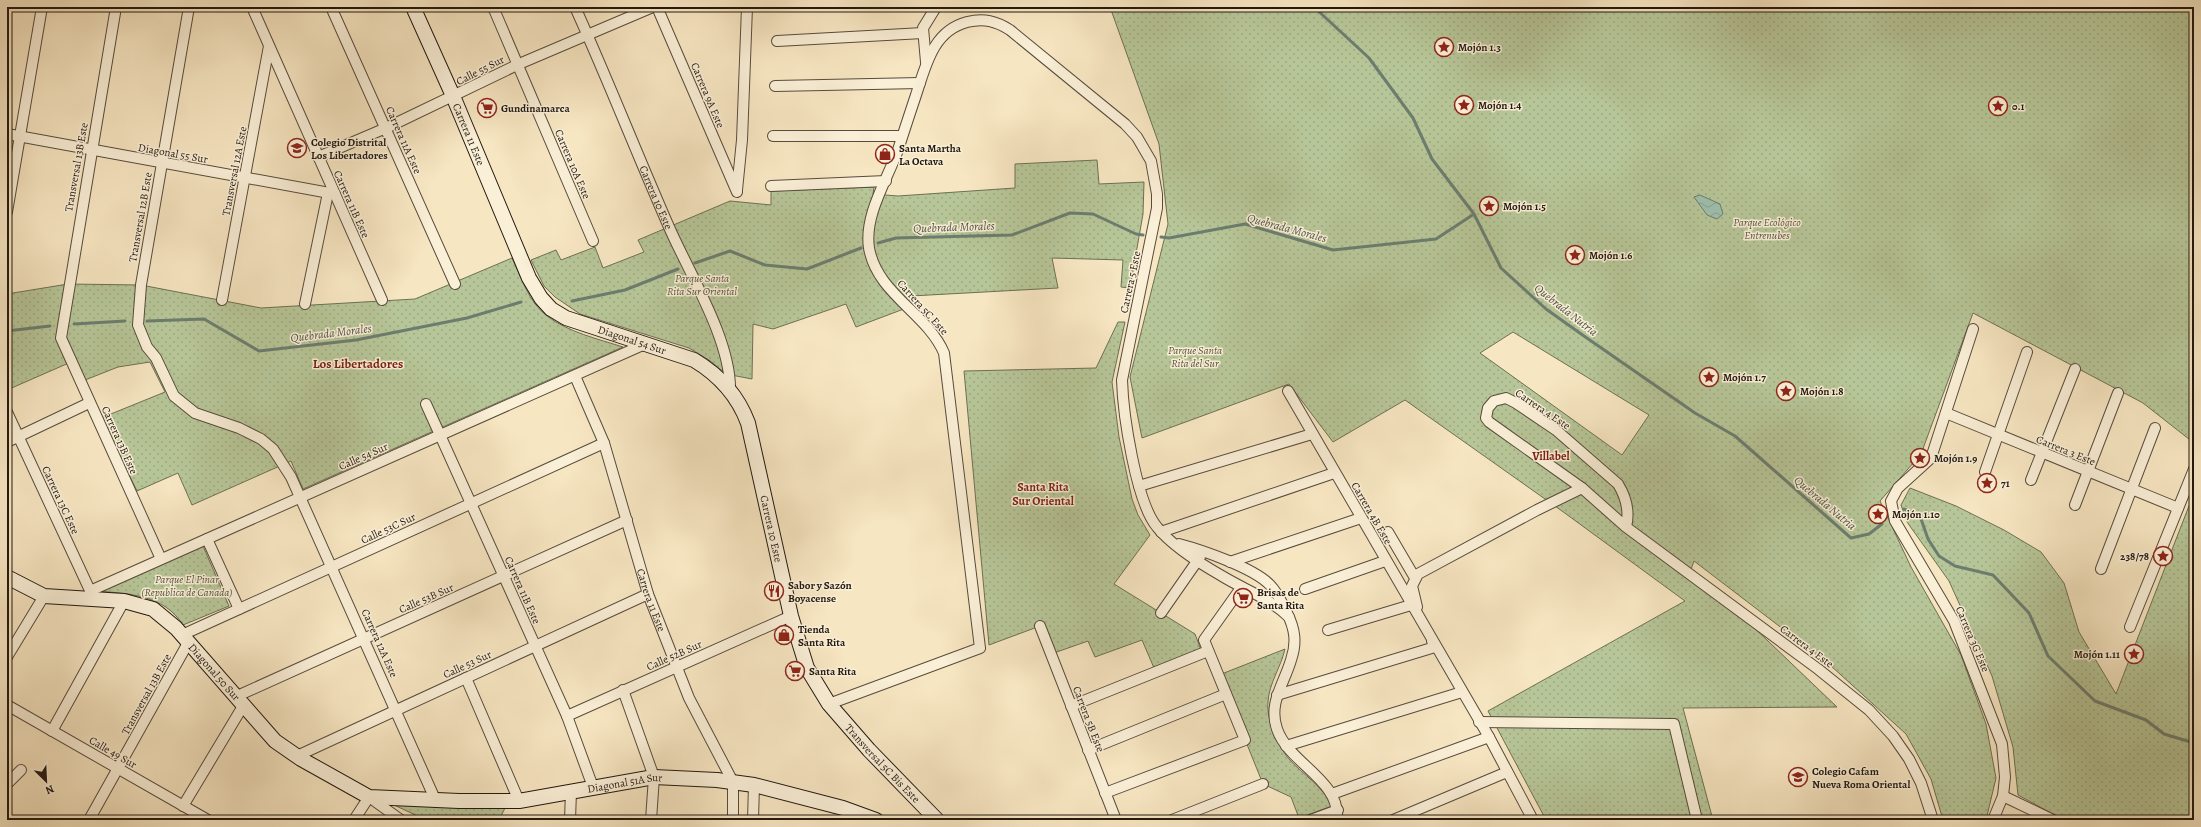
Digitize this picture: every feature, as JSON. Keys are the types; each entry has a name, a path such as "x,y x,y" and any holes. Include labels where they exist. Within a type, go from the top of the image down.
{"street":[{"path":"7,212 42,7"},
{"name":"Transversal 13B Este","path":"60,330 116,7"},
{"name":"Transversal 12B Este","path":"169,387 156,358 147,347 138,325 138,313 140,285 189,7"},
{"name":"Carrera 11B Este","path":"252,7 318,157 331,194 382,300"},
{"name":"Carrera 11A Este","path":"331,7 455,284"},
{"name":"Carrera 11 Este","path":"413,7 453,96 522,263"},
{"name":"Carrera 10A Este","path":"493,7 519,64 593,241"},
{"name":"Carrera 10 Este","path":"575,7 669,228 713,323 727,364 730,379 730,390"},
{"name":"Calle 55 Sur","path":"318,157 386,128 519,64 653,7"},
{"name":"Carrera 9A Este","path":"657,7 737,192 742,140 748,7"},
{"name":"Carrera 5C Este","path":"829,704 980,648 944,353 935,335 892,292 876,266 869,248 870,223 920,84 925,64 923,33 925,22 936,7"},
{"name":"Carrera 5 Este","path":"925,64 938,41 947,31 975,20 988,20 1000,23 1131,130 1147,152 1154,171 1157,208 1122,380 1124,406 1139,486 1149,516 1161,532 1197,562 1241,588 1271,602 1289,617"},
{"path":"777,41 923,33"},
{"name":"Transversal 12A Este","path":"222,300 269,46"},
{"path":"775,86 920,84"},
{"name":"Diagonal 55 Sur","path":"7,134 331,194"},
{"path":"773,136 902,136"},
{"path":"771,186 886,182"},
{"path":"305,304 331,194"},
{"name":"Diagonal 54 Sur","path":"522,263 535,289 551,309 574,321 694,360 713,372 730,390 745,417"},
{"path":"1946,413 1973,329"},
{"name":"Carrera 13B Este","path":"60,330 61,338 161,559"},
{"name":"Calle 54 Sur","path":"92,595 161,559 645,344"},
{"path":"1985,472 2027,352"},
{"path":"2031,480 2075,369"},
{"name":"Carrera 11 Este","path":"575,376 604,443 648,594 689,698 733,782 733,820"},
{"name":"Carrera 12A Este","path":"169,387 174,396 195,413 253,434 268,443 276,452 302,497 435,799"},
{"name":"Carrera 4B Este","path":"1288,391 1334,473 1488,737 1532,820"},
{"path":"2074,505 2118,393"},
{"name":"Carrera 4 Este","path":"1626,527 1629,516 1624,494 1618,484 1556,430 1506,398 1494,400 1486,418 1490,422 1582,488 1626,527 1818,669 1868,710 1893,736 1910,759 1921,783 1933,820"},
{"path":"7,442 90,403"},
{"name":"Carrera 11B Este","path":"426,404 567,716 593,787"},
{"name":"Carrera 13C Este","path":"7,412 92,595"},
{"name":"Carrera 3 Este","path":"1946,413 2178,508"},
{"name":"Carrera 3G Este","path":"1946,413 1930,458 1923,467 1902,484 1891,501 1895,521 1954,621 1988,706 2002,744 2004,758 2003,796"},
{"name":"Carrera 10 Este","path":"745,417 791,616 807,668 829,704"},
{"path":"2101,569 2155,428"},
{"path":"1139,486 1312,434"},
{"name":"Calle 53C Sur","path":"185,639 239,609 604,443"},
{"path":"2130,627 2194,469"},
{"path":"1161,532 1334,473"},
{"path":"1388,532 1415,578 1537,510 1582,488"},
{"path":"1230,562 1361,518"},
{"name":"Calle 53B Sur","path":"239,702 364,639 627,520"},
{"path":"206,539 239,609"},
{"name":"Carrera 5 Este","path":"1175,543 1205,551 1230,562 1270,584 1289,617 1295,638 1294,649 1277,695 1274,717 1278,730 1286,746 1332,794 1337,815"},
{"path":"1161,614 1205,551"},
{"path":"1305,589 1385,561"},
{"name":"Diagonal 50 Sur","path":"7,577 44,596 92,595 124,601 153,609 168,620 268,735 297,756 369,797 401,820"},
{"name":"Carrera 4B Este","path":"1415,578 1412,586 1414,601 1435,647"},
{"path":"1105,793 1246,740 1204,640 1241,588"},
{"name":"Calle 53 Sur","path":"297,756 648,594"},
{"path":"7,657 44,596"},
{"path":"52,731 124,601"},
{"path":"1328,630 1411,605"},
{"name":"Calle 52B Sur","path":"567,716 791,616"},
{"name":"Carrera 5B Este","path":"1040,626 1116,820"},
{"name":"Transversal 13B Este","path":"89,820 118,768 185,639"},
{"path":"1277,695 1435,647"},
{"path":"1071,706 1208,651"},
{"path":"466,678 519,801"},
{"path":"623,690 654,777 652,820"},
{"path":"1286,746 1462,692"},
{"path":"1088,750 1226,694"},
{"path":"183,806 239,702"},
{"name":"Transversal 5C Bis Este","path":"829,704 869,750 937,820"},
{"name":"Calle 49 Sur","path":"7,705 208,820"},
{"path":"1479,722 1674,724 1697,820"},
{"path":"1332,794 1488,737"},
{"path":"7,783 21,770"},
{"path":"1393,820 1507,772"},
{"name":"Diagonal 51A Sur","path":"369,797 519,801 654,777 733,782 754,785 843,808 876,820"},
{"path":"1172,820 1262,784"},
{"path":"753,820 754,785"},
{"path":"570,791 570,820"},
{"path":"1993,820 2003,796 2053,820"},
{"path":"354,820 369,797"},
{"path":"1311,820 1337,815"}],"green space":[{"name":"Parque Ecológico Entrenubes","path":"1110,7 2194,7 2194,443 2143,403 1973,313 1921,454 1880,501 1911,567 1961,655 1986,724 1996,778 1986,820 1943,820 1931,779 1906,734 1830,665 1694,561 1688,578 1746,620 1837,707 1683,708 1713,820 1546,820 1488,711 1685,601 1562,511 1405,400 1333,442 1289,384 1142,438 1130,377 1168,224 1159,144","holes":["1513,332 1649,415 1622,455 1480,353"]},
{"name":"Parque Santa Rita Sur Oriental","path":"1097,160 1099,184 1144,182 1143,214 1130,288 1121,287 1123,260 1052,258 1058,288 911,296 917,304 856,327 846,304 773,329 753,324 752,379 726,374 709,360 689,348 580,314 555,297 544,286 531,260 556,250 561,260 595,247 603,268 644,252 638,240 730,201 771,205 771,191 874,187 873,194 898,196 1015,188 1015,164"},
{"path":"512,258 530,297 547,316 555,322 574,331 623,347 303,489 291,461 192,505 178,473 137,491 101,418 165,392 150,362 118,367 80,382 71,362 7,390 7,294 68,284 141,285 261,308 415,299"},
{"path":"1118,322 1125,322 1112,382 1119,437 1132,499 1138,515 1150,535 1114,584 1195,634 1201,650 1154,668 1142,640 1095,657 1088,641 1051,654 1040,626 989,645 964,371 1096,368"},
{"path":"1910,488 1956,506 2004,530 2041,552 2064,583 2079,632 2116,694 2194,493 2194,820 2064,820 2018,795 2013,747 1992,676 1949,581 1907,522 1901,505"},
{"name":"Parque El Pinar (Republica de Canada)","path":"203,546 229,606 183,625 166,607 146,598 123,593 98,591"},
{"path":"1285,649 1269,695 1268,710 1270,721 1282,749 1287,756 1294,765 1323,792 1332,806 1299,818 1291,797 1263,784 1219,675"},
{"path":"392,804 506,806 499,820 426,820"}],"water":[{"path":"1700,195 1720,204 1723,214 1717,219 1707,215 1694,197"}],"waterway":[{"name":"Quebrada Nutria","path":"1314,7 1369,58 1413,118 1432,159 1474,214 1501,268 1546,309 1695,413 1735,436 1851,538 1869,534 1882,524"},
{"name":"Quebrada Morales","path":"878,243 896,238 1012,235 1070,213 1093,214 1136,234 1143,235"},
{"name":"Quebrada Morales","path":"1161,237 1169,238 1245,224 1333,250 1436,239 1474,214"},
{"name":"Quebrada Morales","path":"695,263 730,251 765,265 807,269 861,248"},
{"name":"Quebrada Morales","path":"572,301 625,290 678,269"},
{"name":"Quebrada Morales","path":"147,321 204,319 259,351 356,340 467,318 521,302"},
{"name":"Quebrada Morales","path":"74,324 125,321"},
{"name":"Quebrada Morales","path":"7,331 50,326"},
{"name":"Quebrada Nutria","path":"1904,509 1920,516 1928,539 1939,556 1955,566 1993,575 2029,613 2048,656 2095,701 2146,720 2164,734 2194,743"}],"place":[{"name":"Mojón 1.3","path":"1444,47"},
{"name":"Mojón 1.4","path":"1464,105"},
{"name":"0.1","path":"1998,106"},
{"name":"Gundinamarca","path":"487,108"},
{"name":"Colegio Distrital Los Libertadores","path":"297,148"},
{"name":"Santa Martha La Octava","path":"885,154"},
{"name":"Mojón 1.5","path":"1489,206"},
{"name":"Mojón 1.6","path":"1575,255"},
{"name":"Mojón 1.7","path":"1709,377"},
{"name":"Mojón 1.8","path":"1786,391"},
{"name":"Mojón 1.9","path":"1920,458"},
{"name":"71","path":"1987,483"},
{"name":"Mojón 1.10","path":"1878,514"},
{"name":"238/78","path":"2163,556"},
{"name":"Sabor y Sazón Boyacense","path":"774,591"},
{"name":"Brisas de Santa Rita","path":"1243,598"},
{"name":"Tienda Santa Rita","path":"784,635"},
{"name":"Mojón 1.11","path":"2134,654"},
{"name":"Santa Rita","path":"795,671"},
{"name":"Colegio Cafam Nueva Roma Oriental","path":"1798,777"}],"district":[{"name":"Los Libertadores","path":"358,363"},
{"name":"Villabel","path":"1551,456"},
{"name":"Santa Rita Sur Oriental","path":"1043,494"}],"park label":[{"name":"Parque Santa Rita del Sur","path":"1195,356"}]}
